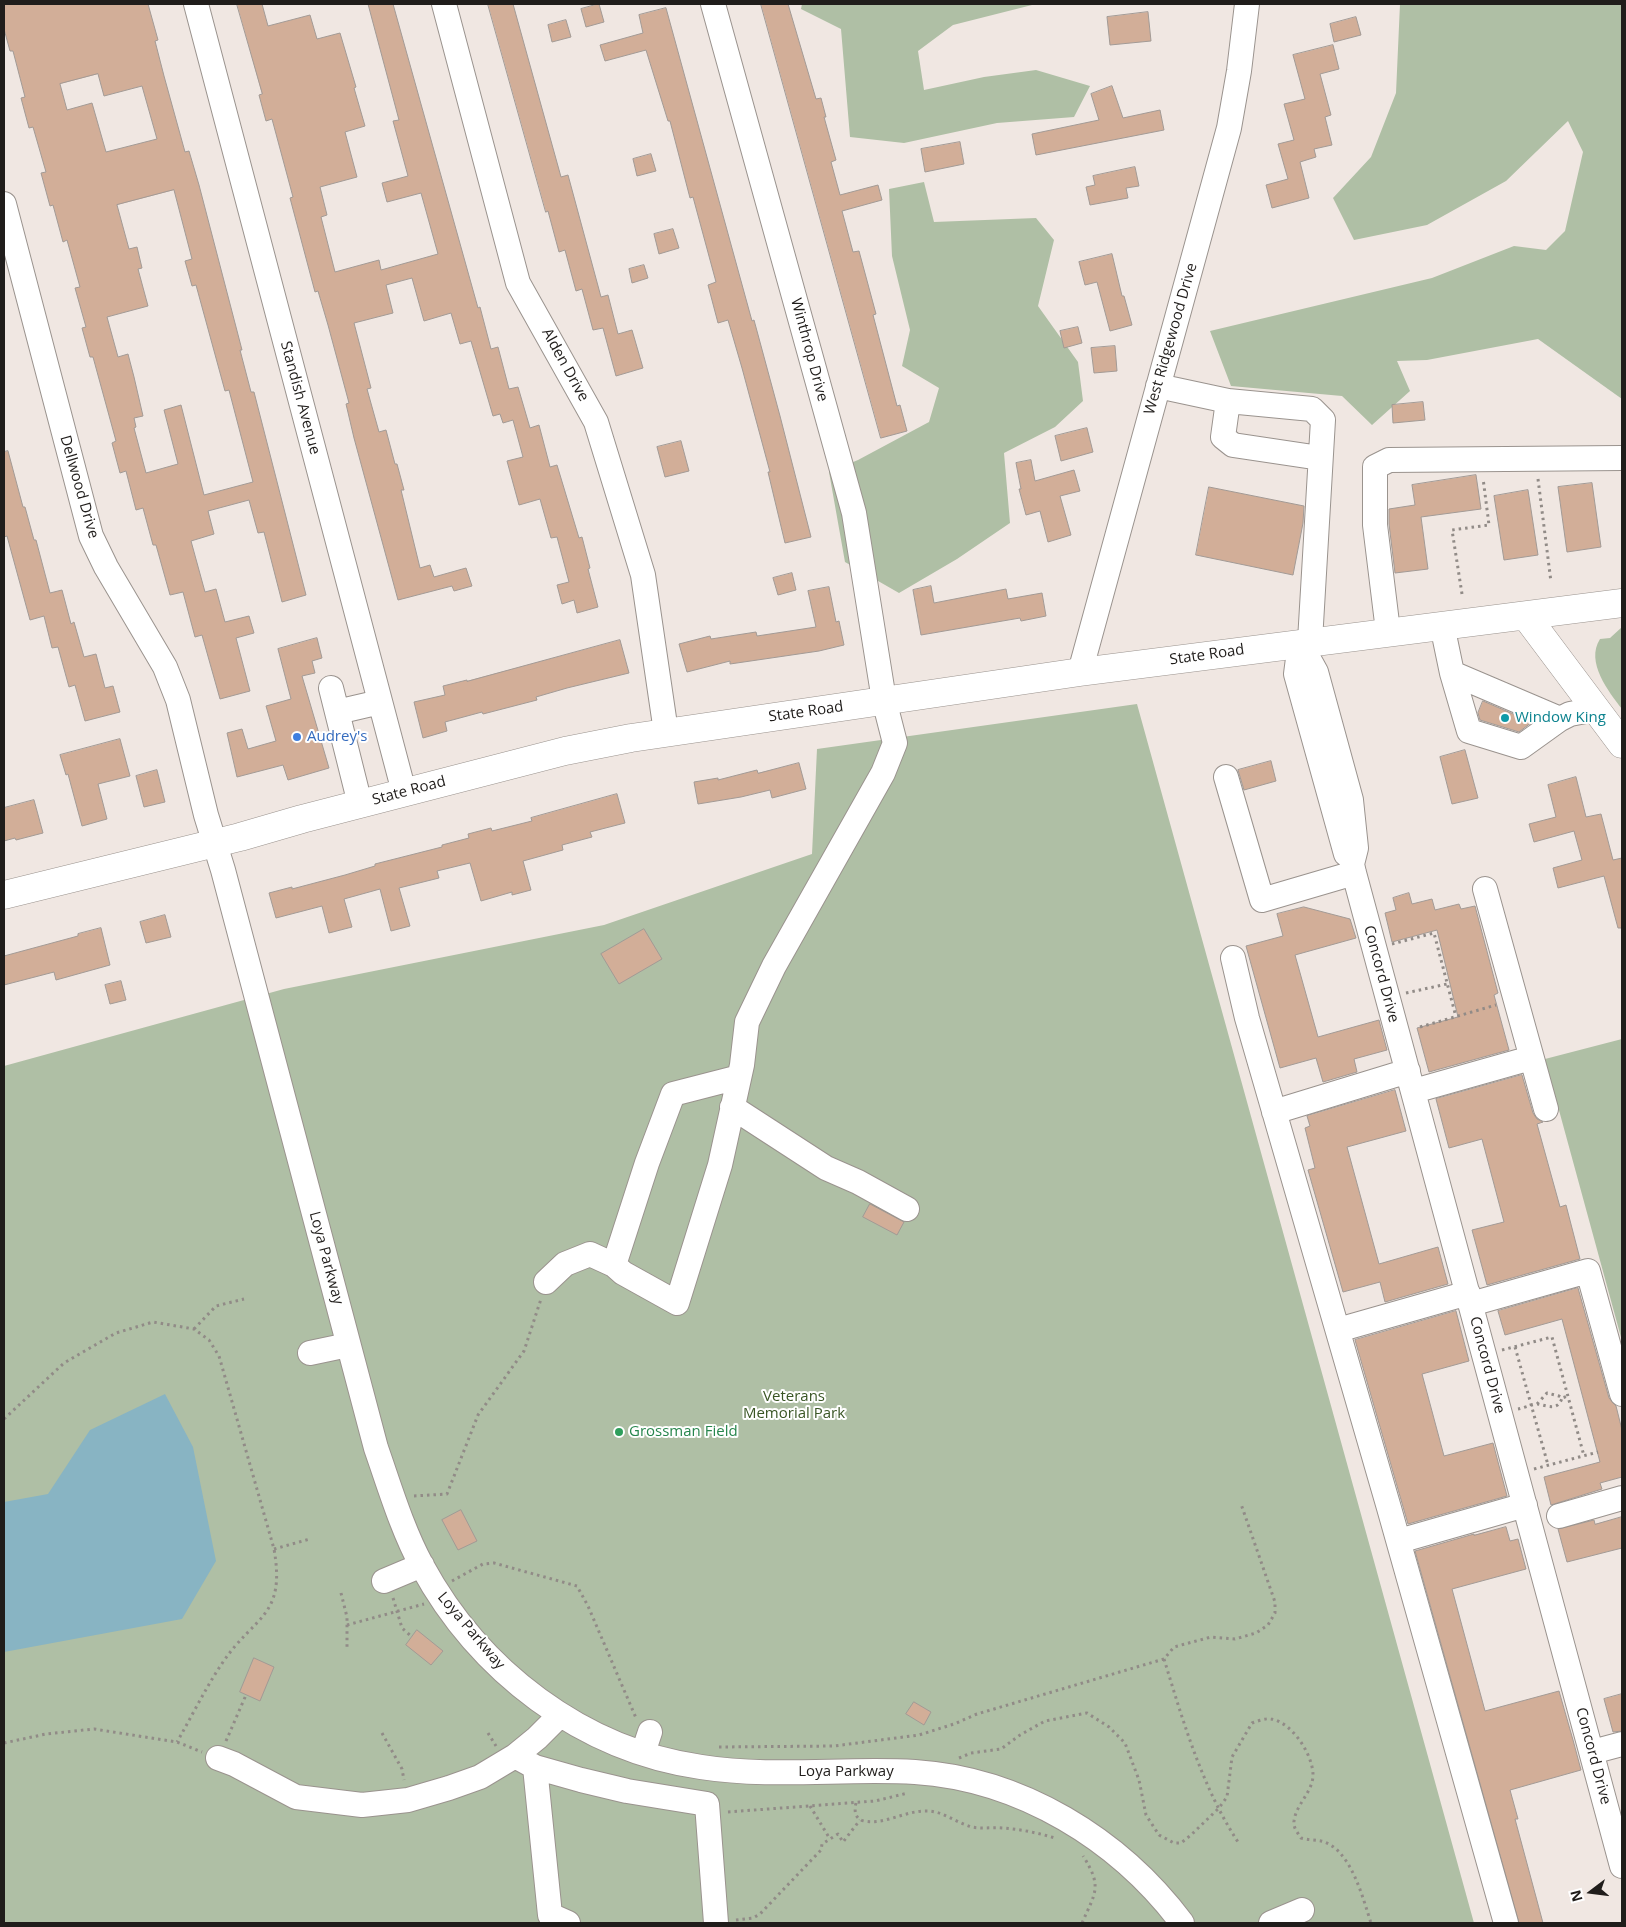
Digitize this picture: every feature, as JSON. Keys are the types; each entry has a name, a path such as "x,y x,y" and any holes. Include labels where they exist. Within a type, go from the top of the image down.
{"main road":[{"name":"State Road","path":"4,896 240,837 565,750 666,732 1080,672 1442,624 1526,616 1622,603"},
{"path":"1526,616 1622,744"}],"street":[{"name":"Standish Avenue","path":"196,4 404,792"},
{"name":"Alden Drive","path":"444,4 518,283 596,422 638,557 643,575 666,732"},
{"name":"Winthrop Drive","path":"614,1265 623,1273 677,1303 720,1165 739,1076 747,1022 783,949 883,773 896,743 884,700 854,513 713,4"},
{"name":"West Ridgewood Drive","path":"1080,672 1229,128 1239,71 1247,4"},
{"name":"Dellwood Drive","path":"4,204 91,536 106,567 165,667 178,700 214,842"},
{"path":"1158,386 1228,401 1223,437 1233,445 1320,458"},
{"name":"Concord Drive","path":"1228,401 1312,409 1324,420 1305,642 1296,674 1344,850 1353,869 1411,1081 1622,1866"},
{"path":"1388,631 1375,525 1374,467 1389,460 1622,459"},
{"path":"1442,624 1452,673 1469,731 1521,747 1560,719 1570,714 1596,709"},
{"path":"1452,673 1560,719"},
{"path":"331,688 360,804"},
{"path":"337,712 380,702"},
{"path":"1226,777 1262,900 1353,869"},
{"name":"Loya Parkway","path":"214,842 376,1448 394,1501 422,1565 439,1594 472,1637 502,1670 540,1702 560,1715 602,1738 646,1743 680,1763 751,1771 916,1772 966,1780 1003,1790 1073,1823 1106,1845 1137,1872 1182,1923"},
{"path":"1485,889 1546,1110"},
{"path":"1233,958 1247,1018 1399,1541 1506,1923"},
{"path":"1274,1112 1411,1081 1531,1058"},
{"path":"546,1282 565,1264 590,1254 614,1265 646,1163 673,1094 739,1076"},
{"path":"732,1107 826,1168 858,1182 907,1209"},
{"path":"1338,1330 1588,1271 1622,1394"},
{"path":"310,1353 348,1345"},
{"path":"1559,1516 1622,1498"},
{"path":"1399,1541 1525,1505"},
{"path":"384,1581 422,1565"},
{"path":"555,1920 525,1762 537,1738 560,1715"},
{"path":"1592,1752 1622,1744"},
{"path":"218,1758 234,1764 296,1797 362,1805 408,1800 525,1762 627,1791 707,1804 727,1922"},
{"path":"672,1798 680,1763"},
{"path":"1271,1923 1302,1910"}],"path":[{"path":"1536,458 1551,582"},
{"path":"1462,594 1452,530 1489,525 1481,459"},
{"path":"1374,949 1434,933 1456,1017"},
{"path":"1388,997 1447,984"},
{"path":"1420,1027 1497,1005"},
{"path":"394,1501 411,1496 447,1494 478,1415 524,1351 546,1282"},
{"path":"194,1329 216,1306 244,1299"},
{"path":"4,1419 64,1363 116,1333 153,1322 194,1329 208,1340 219,1356 274,1549 276,1566 274,1598 264,1616 223,1661 177,1742"},
{"path":"1484,1355 1552,1337 1584,1456"},
{"path":"1515,1347 1548,1465"},
{"path":"1531,1406 1537,1404 1547,1393 1562,1398"},
{"path":"1537,1404 1551,1408 1557,1405 1562,1398 1568,1396"},
{"path":"1517,1473 1598,1452"},
{"path":"716,1747 834,1746 919,1735 954,1724 977,1714 1164,1659 1174,1647 1211,1637 1235,1639 1256,1633 1268,1625 1275,1613 1275,1602 1241,1504"},
{"path":"274,1549 310,1538"},
{"path":"448,1588 452,1581 483,1564 494,1564 577,1586 588,1606 646,1743"},
{"path":"341,1593 347,1617 347,1650"},
{"path":"347,1625 420,1606 430,1601"},
{"path":"396,1605 402,1628 412,1637"},
{"path":"1164,1659 1192,1746 1219,1808 1238,1842"},
{"path":"4,1743 46,1734 94,1729 177,1742 218,1758 246,1695"},
{"path":"954,1761 971,1753 1001,1749 1020,1735 1045,1721 1086,1713 1108,1727 1125,1743 1138,1780 1146,1815 1159,1835 1174,1843 1181,1843 1192,1835 1219,1808 1227,1797 1232,1756 1252,1723 1271,1719 1287,1726 1298,1738 1308,1756 1313,1775 1310,1790 1299,1808 1294,1822 1296,1831 1302,1838 1322,1841 1334,1848 1343,1858 1356,1877 1372,1923"},
{"path":"382,1733 403,1774"},
{"path":"488,1733 494,1742"},
{"path":"729,1812 856,1803 894,1798 915,1790"},
{"path":"856,1803 855,1812 860,1820 870,1822 927,1811 938,1812 970,1826 988,1829 1008,1828 1060,1840"},
{"path":"810,1806 830,1839"},
{"path":"727,1922 753,1918 760,1914 821,1850 822,1844 838,1834 843,1842 860,1820"},
{"path":"1080,1852 1092,1872 1095,1891 1094,1899 1082,1923"}],"green space":[{"path":"802,4 1036,4 953,25 918,51 924,90 984,77 1036,70 1090,86 1074,117 997,123 904,143 850,137 841,29 801,9"},
{"path":"1400,4 1622,4 1622,399 1538,339 1427,360 1397,361 1410,391 1372,425 1342,396 1231,386 1210,331 1432,278 1514,246 1546,250 1565,231 1583,152 1568,121 1506,181 1427,225 1354,240 1333,198 1371,157 1396,93"},
{"path":"924,182 934,222 1036,218 1054,240 1038,306 1078,362 1083,401 1055,427 1004,453 1010,523 957,559 899,593 845,562 829,472 858,460 929,422 939,388 902,366 910,330 892,256 889,189"},
{"path":"1622,627 1622,709 1600,676 1595,657 1600,639 1610,638"},
{"name":"Veterans Memorial Park","path":"1137,704 1474,1923 4,1923 4,1066 284,989 604,925 812,854 817,749"},
{"path":"1622,1039 1622,1341 1545,1059"}],"water":[{"path":"165,1394 193,1447 216,1561 182,1619 4,1652 4,1502 48,1494 90,1430"}],"building":[{"path":"4,4 148,4 158,40 155,41 164,76 185,152 189,151 199,185 242,350 240,350 251,392 254,392 306,595 282,602 264,532 258,533 249,500 208,511 214,534 191,541 205,592 216,589 225,622 249,616 254,633 236,638 250,691 220,699 202,635 195,637 183,592 170,595 143,508 136,510 126,471 120,473 112,443 116,441 93,357 90,357 82,328 86,327 75,288 80,287 67,240 63,242 53,205 50,206 41,173 46,172 33,127 29,128 21,98 25,97 13,51 10,51 4,29","holes":["98,74 104,96 142,86 157,139 106,152 92,103 67,110 60,84","174,190 192,259 185,261 192,286 196,285 225,391 229,390 253,482 204,495 181,405 164,410 178,464 146,473 134,428 136,427 134,418 143,416 134,377 128,354 118,357 107,317 148,306 138,269 142,268 137,247 129,249 117,205"]},
{"path":"237,4 262,4 268,26 310,15 317,39 340,33 365,126 345,132 357,177 320,187 327,215 321,217 335,272 379,260 381,270 438,254 421,193 387,202 382,183 408,176 393,121 399,120 368,4 393,4 491,349 498,347 509,389 518,387 530,428 539,425 550,467 557,465 579,538 582,537 598,607 577,613 574,600 562,604 557,585 569,582 557,537 551,538 540,499 519,505 507,461 523,457 513,420 503,423 500,414 493,416 471,341 460,344 451,313 424,321 412,278 386,285 393,313 354,323 371,388 367,389 379,432 386,430 395,464 397,464 404,490 401,490 420,568 430,565 434,577 466,568 472,586 454,591 452,586 398,600 354,438 346,404 349,403 328,325 318,291 315,292 290,198 293,197 272,119 266,121 259,95 262,94"},
{"path":"488,4 513,4 561,177 568,175 601,297 608,295 618,334 632,330 643,368 616,376 603,328 593,330 582,289 576,291 565,250 559,252"},
{"path":"599,4 604,22 586,27 581,9"},
{"path":"761,4 788,4 816,99 821,98 826,117 824,117 836,160 831,162 840,195 878,185 882,200 842,211 853,252 859,251 876,314 873,315 897,406 900,405 907,431 881,438"},
{"path":"666,8 752,321 754,320 811,537 785,543 768,472 770,472 742,368 728,320 718,323 708,285 716,282 693,197 690,198 670,121 668,121 646,50 605,61 600,45 643,33 639,15"},
{"path":"1148,12 1151,41 1110,45 1107,17"},
{"path":"1356,17 1361,35 1334,42 1330,24"},
{"path":"566,20 571,37 552,42 548,25"},
{"path":"1333,45 1339,69 1320,74 1331,115 1325,117 1332,145 1314,149 1316,157 1300,162 1309,198 1272,208 1266,185 1288,179 1278,144 1294,140 1284,104 1305,99 1293,55"},
{"path":"1112,86 1123,118 1160,110 1164,130 1036,155 1032,134 1099,120 1091,94"},
{"path":"960,142 964,164 925,172 921,149"},
{"path":"651,154 656,171 637,176 633,159"},
{"path":"1135,167 1139,186 1126,188 1128,198 1090,205 1086,187 1095,185 1093,176"},
{"path":"673,229 679,248 659,254 654,234"},
{"path":"1112,254 1122,296 1124,296 1132,325 1110,331 1097,282 1085,285 1079,262"},
{"path":"644,265 648,278 632,283 629,269"},
{"path":"1078,327 1082,343 1064,348 1060,331"},
{"path":"1115,346 1117,371 1094,373 1091,348"},
{"path":"1423,402 1425,420 1393,423 1392,405"},
{"path":"1087,428 1093,452 1061,461 1055,436"},
{"path":"681,441 689,471 665,477 657,447"},
{"path":"8,451 23,507 25,507 34,540 36,540 50,593 62,590 71,624 74,622 84,657 96,654 105,688 113,686 120,712 85,721 75,685 69,687 58,647 52,648 44,616 30,620 7,536 4,537 4,452"},
{"path":"1031,460 1035,481 1074,470 1080,491 1060,496 1071,535 1048,542 1040,511 1026,515 1019,489 1021,489 1016,463"},
{"path":"1476,475 1481,509 1421,517 1428,569 1395,573 1389,509 1415,505 1412,485"},
{"path":"1592,483 1601,547 1567,552 1558,487"},
{"path":"1209,487 1304,506 1303,523 1293,575 1196,555"},
{"path":"1528,490 1538,555 1504,560 1494,496"},
{"path":"792,573 796,590 778,595 773,578"},
{"path":"931,586 934,603 1006,589 1008,599 1042,593 1046,616 1021,621 1020,618 921,635 913,590"},
{"path":"829,587 836,622 839,621 844,645 819,651 730,664 730,661 687,672 679,644 710,636 711,639 756,632 757,636 816,627 808,591"},
{"path":"317,638 322,658 312,661 315,673 302,676 329,768 288,780 283,765 237,777 227,733 242,729 248,749 276,741 266,706 291,699 278,649"},
{"path":"620,640 629,673 536,697 537,700 445,722 447,731 423,738 414,702 445,695 443,686"},
{"path":"1483,701 1532,722 1519,732 1480,720 1478,713"},
{"path":"120,739 130,776 98,784 107,819 82,826 68,774 66,775 60,755"},
{"path":"1465,750 1478,798 1452,804 1440,757"},
{"path":"1271,761 1276,781 1244,790 1238,770"},
{"path":"799,763 806,789 772,798 770,790 698,804 694,782 718,778 718,780 757,770 758,773"},
{"path":"157,770 165,802 144,807 136,776"},
{"path":"1576,777 1586,817 1601,814 1613,860 1622,858 1622,928 1618,928 1604,876 1558,888 1553,868 1582,860 1574,831 1534,842 1529,824 1556,817 1548,785"},
{"path":"617,794 625,823 590,832 592,837 562,845 563,850 523,861 531,890 512,895 512,892 481,901 470,863 437,871 439,878 399,888 410,926 391,931 380,889 344,899 352,927 329,933 322,906 276,918 269,893 345,875 375,866 375,864 469,838 468,834 491,828 492,831 532,821 531,818"},
{"path":"34,800 43,833 4,841 4,808"},
{"path":"1409,893 1412,904 1432,899 1435,910 1459,904 1461,909 1475,906 1498,993 1494,995 1509,1050 1429,1072 1417,1028 1458,1017 1437,930 1392,942 1385,913 1396,910 1393,898"},
{"path":"1304,907 1350,919 1356,938 1295,955 1318,1037 1379,1020 1387,1050 1354,1059 1357,1072 1323,1082 1316,1058 1280,1068 1246,946 1283,936 1277,914"},
{"path":"165,915 171,937 146,943 140,922"},
{"path":"101,928 110,965 56,980 54,972 4,985 4,956"},
{"path":"644,929 662,959 619,984 601,954"},
{"path":"121,981 126,1000 110,1004 105,985"},
{"path":"1522,1075 1533,1113 1537,1119 1543,1122 1537,1124 1560,1207 1566,1205 1580,1259 1487,1285 1472,1230 1504,1222 1482,1139 1449,1148 1436,1099"},
{"path":"1395,1090 1406,1131 1347,1147 1379,1264 1438,1247 1448,1284 1385,1302 1380,1282 1343,1292 1308,1170 1315,1168 1305,1128 1310,1126 1307,1116"},
{"path":"870,1204 904,1222 897,1235 863,1217"},
{"path":"1578,1288 1609,1398 1616,1406 1622,1430 1622,1477 1600,1483 1602,1489 1551,1505 1544,1477 1600,1462 1562,1319 1505,1335 1498,1311"},
{"path":"1456,1311 1469,1361 1422,1374 1444,1456 1493,1443 1507,1496 1408,1524 1355,1340"},
{"path":"461,1510 477,1541 458,1550 442,1520"},
{"path":"1622,1517 1622,1548 1567,1562 1558,1529 1594,1520 1595,1524"},
{"path":"1506,1527 1510,1541 1518,1539 1526,1569 1452,1589 1485,1711 1559,1691 1573,1740 1581,1770 1510,1790 1518,1819 1515,1819 1543,1923 1519,1923 1415,1551"},
{"path":"417,1630 443,1651 431,1665 406,1645"},
{"path":"254,1658 274,1667 260,1701 240,1692"},
{"path":"1622,1694 1622,1731 1613,1732 1604,1699"},
{"path":"914,1702 931,1712 924,1725 906,1714"}],"place":[{"name":"Window King","path":"1505,718"},
{"name":"Audrey's","path":"297,737"},
{"name":"Grossman Field","path":"619,1432"}]}
